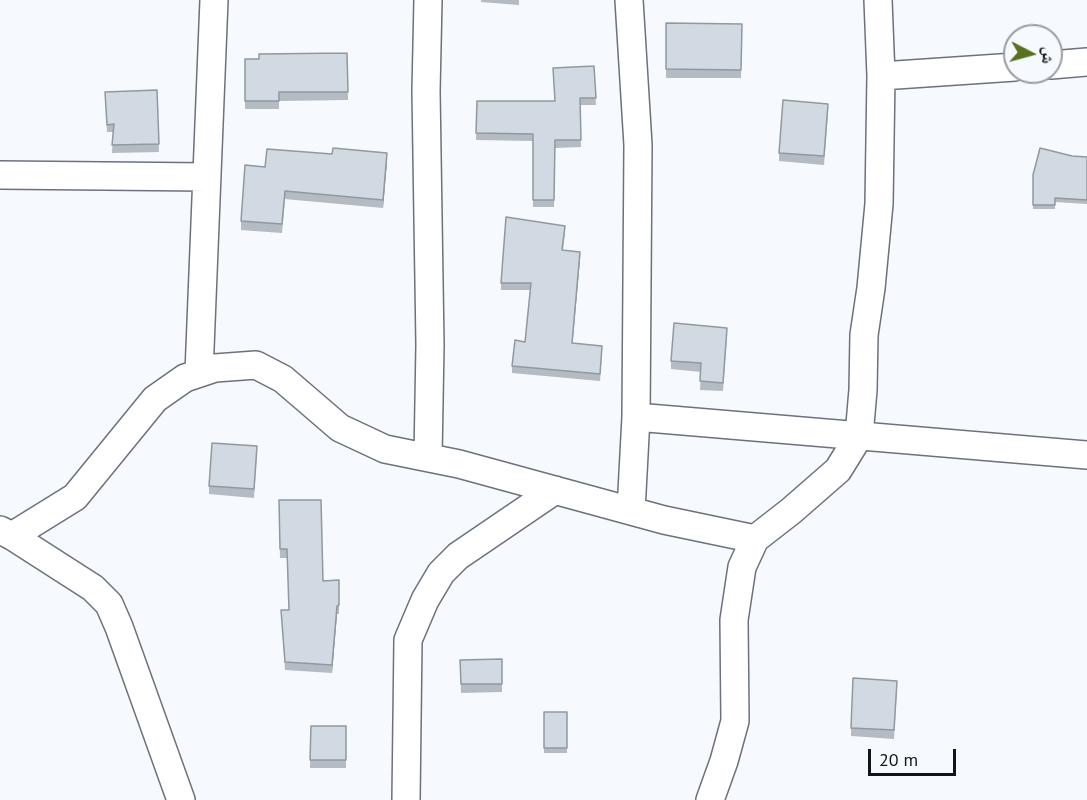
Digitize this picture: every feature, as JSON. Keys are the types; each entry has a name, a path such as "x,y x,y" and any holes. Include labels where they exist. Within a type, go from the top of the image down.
{"street":[{"path":"199,374 214,0"},
{"path":"428,0 426,92 430,345 428,457"},
{"path":"629,0 638,146 636,417 631,511"},
{"path":"710,800 735,721 735,620 742,567 755,539 838,470 859,436 864,336 879,204 881,76 878,0"},
{"path":"1063,63 1087,62"},
{"path":"881,76 1003,68"},
{"path":"0,174 207,177"},
{"path":"6,533 75,497 155,399 185,378 215,368 256,365 283,379 340,428 385,449 459,464 664,520 755,539"},
{"path":"636,417 1087,455"},
{"path":"406,800 408,640 425,600 441,573 458,556 555,490"},
{"path":"6,533 93,588 109,604 180,800"}],"building":[{"path":"666,23 742,24 741,70 666,69"},
{"path":"347,53 348,92 279,92 279,101 245,101 245,59 259,59 259,54"},
{"path":"594,66 596,98 580,98 581,140 555,140 554,200 533,200 533,134 476,133 477,101 555,101 553,68"},
{"path":"157,90 159,144 112,145 114,124 107,125 105,92"},
{"path":"783,100 828,104 824,156 779,153"},
{"path":"333,148 387,153 383,200 285,191 282,224 241,221 245,165 265,167 267,149 332,154"},
{"path":"1040,148 1072,156 1087,157 1087,200 1055,198 1055,205 1033,205 1033,175"},
{"path":"506,217 565,226 562,250 580,252 572,343 602,346 600,374 512,366 515,340 525,342 531,283 501,283"},
{"path":"674,323 727,328 723,383 700,381 701,363 671,361"},
{"path":"212,443 257,446 254,489 209,486"},
{"path":"279,500 321,500 323,581 339,580 339,605 337,606 332,665 285,662 281,610 289,610 287,549 280,549"},
{"path":"502,659 502,684 461,684 460,660"},
{"path":"853,678 897,681 894,730 851,728"},
{"path":"544,712 567,712 567,748 544,748"},
{"path":"311,726 346,726 346,760 310,760"}]}
